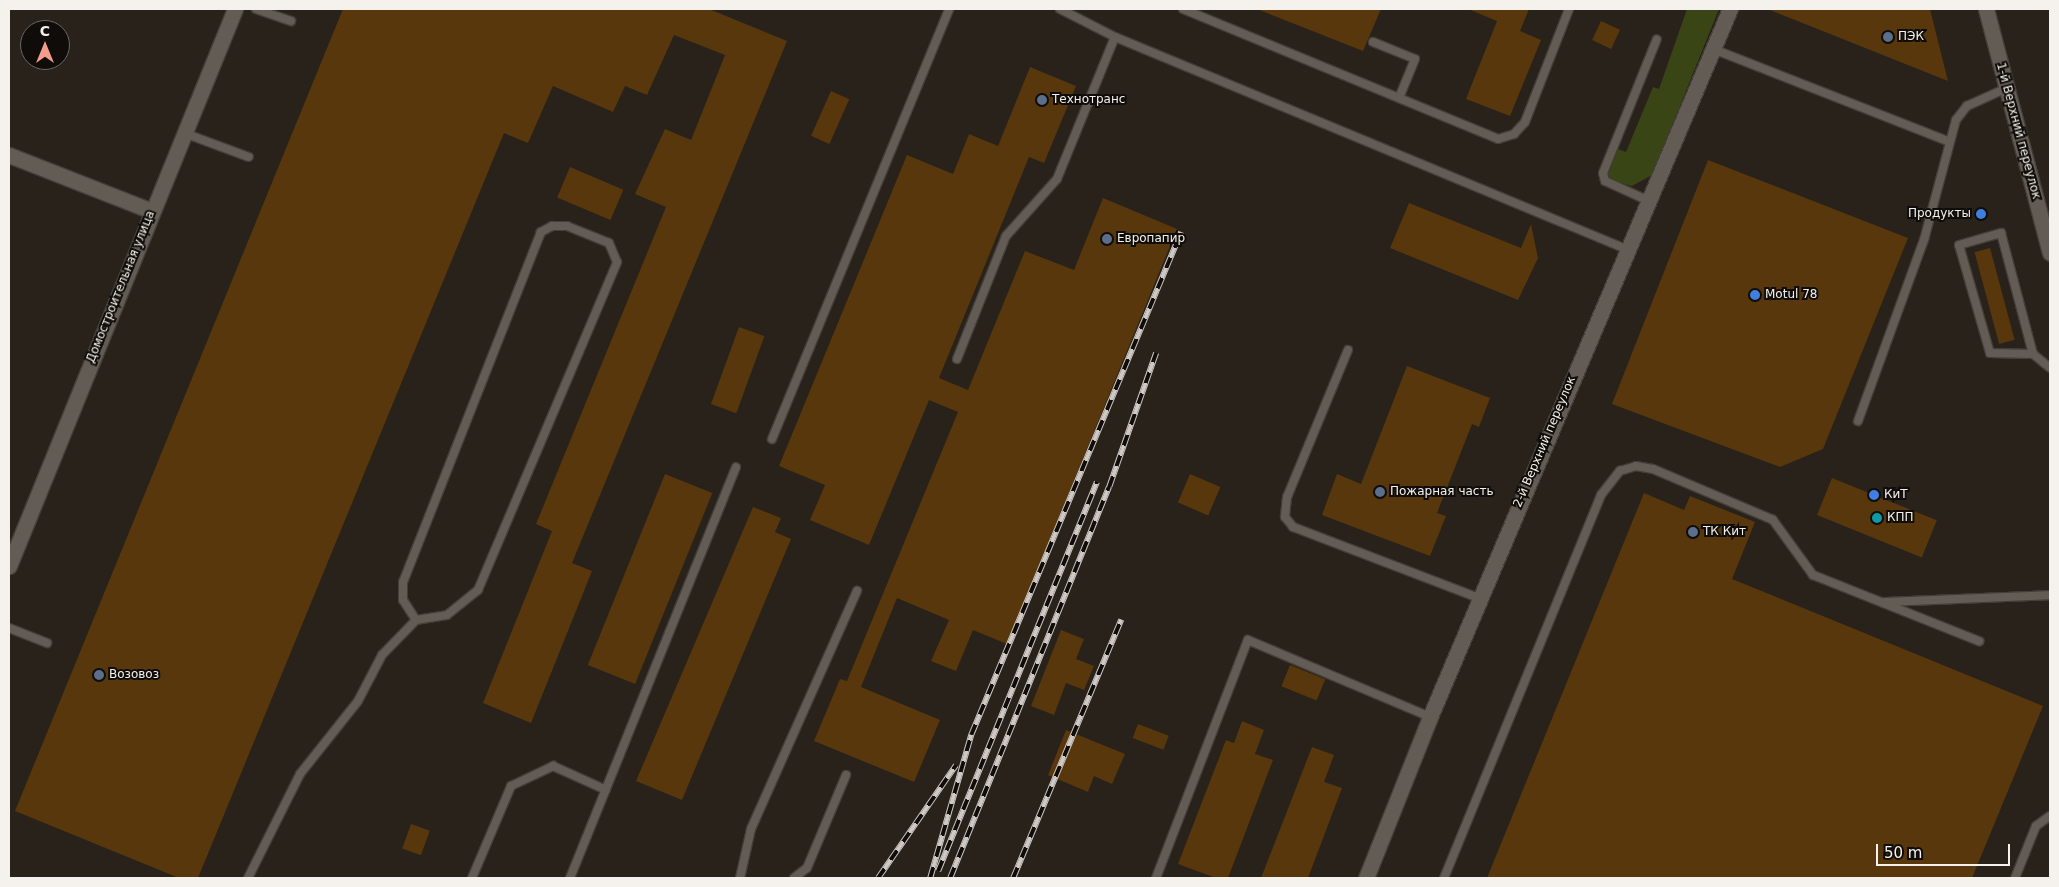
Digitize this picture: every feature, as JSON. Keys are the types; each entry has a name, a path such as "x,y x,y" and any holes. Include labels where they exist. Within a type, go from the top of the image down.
{"street":[{"name":"Домостроительная улица","path":"9,566 235,9"},
{"name":"2-й Верхний переулок","path":"1366,878 1479,598 1626,249 1649,201 1730,9"},
{"name":"1-й Верхний переулок","path":"1986,9 2050,253"},
{"path":"9,156 152,211"}],"lane":[{"path":"256,9 291,21"},
{"path":"772,439 949,9"},
{"path":"1060,9 1115,37 1626,249"},
{"path":"1183,9 1489,137 1514,134 1525,122 1569,9"},
{"path":"957,359 1006,236 1057,179 1115,37"},
{"path":"1649,201 1605,181 1603,173 1657,39"},
{"path":"1373,42 1415,59 1399,98"},
{"path":"1714,49 1948,141"},
{"path":"1858,421 1924,240 1948,141 1966,106 2006,88"},
{"path":"184,132 249,158"},
{"path":"248,878 300,774 358,701 382,655 416,620 448,615 478,590 617,262 609,243 567,226 552,226 541,232 403,582 403,600 416,620"},
{"path":"2032,354 2001,233 1959,245 1990,353 2032,354 2050,368"},
{"path":"1348,350 1286,497 1285,517 1293,527 1479,598"},
{"path":"1444,878 1601,495 1620,471 1636,466 1653,469 1773,520 1813,575 1979,641"},
{"path":"570,878 736,467"},
{"path":"740,878 751,829 858,591"},
{"path":"1879,602 2050,595"},
{"path":"9,628 46,643"},
{"path":"1156,878 1248,640 1430,717"},
{"path":"472,878 511,786 553,766 606,790"},
{"path":"794,878 806,868 846,775"},
{"path":"2015,878 2036,826 2050,816"}],"green space":[{"path":"1687,9 1719,9 1652,175 1632,186 1620,183 1607,176 1618,149 1626,152 1653,87 1659,89"}],"building":[{"path":"343,9 709,9 787,41 572,563 592,571 531,723 483,703 552,531 536,524 666,207 635,194 665,129 691,140 725,55 674,35 647,95 625,86 613,112 553,86 528,143 504,133 198,878 179,878 15,811"},
{"path":"1257,9 1381,9 1363,51"},
{"path":"1468,9 1529,9 1520,31 1541,40 1510,116 1466,99 1497,21"},
{"name":"ПЭК","path":"1930,9 1948,81 1770,10"},
{"path":"1601,21 1620,30 1611,49 1592,40"},
{"path":"1030,67 1076,86 1044,163 1029,157 939,378 968,390 1025,251 1074,270 1103,198 1177,229 1007,644 973,630 956,671 931,661 949,620 897,598 861,687 940,720 914,782 814,741 840,679 847,681 958,412 929,400 869,545 810,520 825,485 779,466 907,155 953,174 969,134 998,146"},
{"path":"831,91 849,99 829,144 811,136"},
{"path":"1708,160 1908,238 1823,449 1780,467 1612,404"},
{"path":"570,167 623,190 610,220 557,197"},
{"path":"1409,203 1521,248 1531,224 1538,258 1518,300 1390,248"},
{"path":"1990,248 2015,340 1999,344 1975,252"},
{"path":"739,327 764,336 736,413 711,404"},
{"path":"1407,366 1490,398 1479,427 1472,424 1437,513 1446,516 1430,556 1322,515 1337,474 1361,484"},
{"path":"665,474 712,493 635,684 588,665"},
{"path":"1190,474 1220,487 1208,515 1178,503"},
{"name":"КПП","path":"1832,478 1937,520 1922,557 1817,515"},
{"path":"1644,493 1684,510 1690,496 1755,522 1732,579 2043,706 1972,878 1487,878"},
{"path":"753,507 781,518 775,532 791,539 682,800 636,781"},
{"path":"1061,630 1084,639 1076,659 1094,666 1084,690 1066,683 1054,715 1031,706"},
{"path":"1290,665 1325,679 1317,701 1281,686"},
{"path":"1242,721 1264,730 1255,754 1273,760 1228,878 1216,878 1178,864 1226,740 1234,743"},
{"path":"1138,724 1169,736 1163,750 1133,738"},
{"path":"1066,730 1125,754 1112,784 1094,776 1088,792 1048,775"},
{"path":"1312,747 1334,755 1324,782 1342,788 1308,878 1261,878"},
{"path":"411,824 430,831 421,855 402,848"}],"railway":[{"path":"930,878 971,735 1181,232"},
{"path":"950,878 1109,487 1156,353"},
{"path":"938,871 1097,482"},
{"path":"1013,878 1121,620"},
{"path":"878,878 956,765"}],"place":[{"name":"ПЭК","path":"1888,37"},
{"name":"Технотранс","path":"1042,100"},
{"name":"Продукты","path":"1981,214"},
{"name":"Европапир","path":"1107,239"},
{"name":"Motul 78","path":"1755,295"},
{"name":"Пожарная часть","path":"1380,492"},
{"name":"КиТ","path":"1874,495"},
{"name":"КПП","path":"1877,518"},
{"name":"ТК Кит","path":"1693,532"},
{"name":"Возовоз","path":"99,675"}]}
